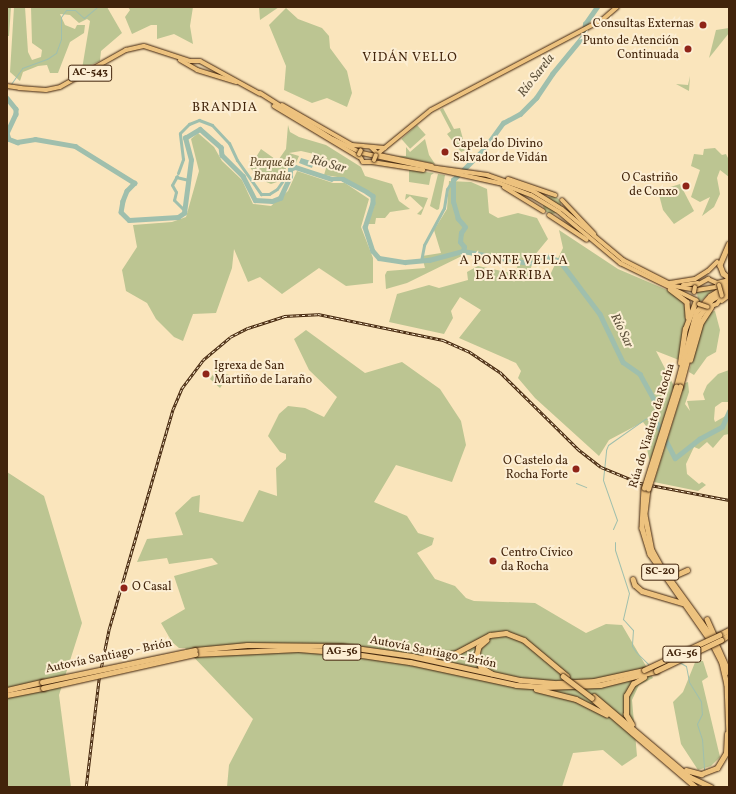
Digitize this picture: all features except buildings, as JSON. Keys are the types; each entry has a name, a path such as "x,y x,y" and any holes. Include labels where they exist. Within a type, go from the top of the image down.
{"highway":[{"path":"718,284 729,283 720,265 729,244"},
{"name":"SC-20","path":"711,298 729,283"},
{"path":"670,289 687,302 688,322 678,380"},
{"path":"721,298 729,294"},
{"name":"Rúa do Viaduto da Rocha","path":"711,298 699,316 695,328 686,369 678,387 646,488 641,514 647,547 658,569 714,642"},
{"name":"Rúa do Viaduto da Rocha","path":"678,387 678,380 691,324 696,312 711,298"},
{"path":"688,322 697,302"},
{"path":"686,369 700,324 709,307"},
{"name":"Rúa do Viaduto da Rocha","path":"646,488 646,530 652,550 662,568 714,642"},
{"path":"662,568 673,575 687,570"},
{"path":"633,579 635,585 642,591 675,599 684,604"},
{"path":"707,619 719,648"},
{"name":"Autovía Santiago - Brión","path":"7,695 43,688 195,652 298,649 348,653 410,662 523,686 590,686 656,671 720,638 729,630"},
{"path":"412,656 446,656 469,648 490,635 506,633 524,640 565,676"},
{"name":"Autovía Santiago - Brión","path":"7,690 195,652 298,644 341,646 412,656 500,676 539,682 574,683 608,679 644,670 729,635"},
{"path":"500,676 484,669 476,655 482,643 500,636 516,638 636,731 675,766 690,777 711,787"},
{"name":"SC-20","path":"714,642 719,648 729,672"},
{"name":"SC-20","path":"714,642 725,672 729,737"},
{"path":"636,731 626,715 626,696 633,684 650,673"},
{"path":"523,686 576,699 616,720"},
{"path":"593,697 616,720 704,787"},
{"path":"690,777 713,771 724,758 729,729"},
{"path":"690,777 696,787"}],"main road":[{"path":"259,94 309,129 360,154 364,163 386,148 431,110 588,28 606,17 616,7"},
{"name":"AC-543","path":"19,88 46,90 60,87 132,47 151,46 202,63"},
{"name":"AC-543","path":"132,47 148,48 160,52 199,70"},
{"name":"AC-543","path":"7,86 44,92 56,91 131,50 144,48 160,52"},
{"path":"194,67 197,61"},
{"path":"386,148 365,147 349,144 259,94 202,63 199,70 234,81 259,94 339,142 366,155 434,169 526,184 555,195"},
{"path":"360,154 365,147"},
{"path":"371,147 375,156"},
{"path":"386,148 386,154 389,157"},
{"path":"375,156 389,157 434,169"},
{"path":"375,156 434,169"},
{"path":"486,177 538,196 565,212 626,263 660,280 691,290 729,283"},
{"path":"486,177 508,188 543,211"},
{"path":"538,196 566,218 602,250"},
{"path":"562,200 603,245"},
{"path":"549,215 627,268 670,289 709,307 721,298 718,284 708,279 696,288 660,280"},
{"path":"670,283 695,279 705,274 716,262"},
{"path":"696,288 697,302"}],"green space":[{"path":"7,7 11,7 9,36 7,36"},
{"path":"14,7 25,7 28,52 32,60 41,57 42,50 32,43 31,7 107,7 122,33 101,51 100,61 82,69 90,21 87,19 79,23 70,15 60,14 65,25 75,29 77,25 85,25 84,33 70,42 58,73 50,73 47,65 38,66 23,72 20,81 10,72"},
{"path":"128,7 193,7 190,26 193,44 174,34 157,39 157,25 151,25 132,34 125,17 130,10"},
{"path":"259,7 279,7 260,20"},
{"path":"286,8 298,19 322,28 329,36 330,48 347,71 352,93 347,107 327,98 312,103 284,90 286,66 269,25"},
{"path":"729,28 729,33 709,58 716,30"},
{"path":"690,76 689,91 676,84 688,85"},
{"path":"443,108 454,129 460,128 466,150 461,152 447,134 451,131 440,110"},
{"name":"Parque de Brandia","path":"288,125 290,132 299,137 326,145 361,167 365,176 392,184 399,201 410,209 390,212 385,218 376,218 375,224 368,224 375,204 374,196 344,178 324,175 327,165 343,170 326,160 327,157 301,151 289,153 299,156 296,163 285,160 286,170 280,181 271,184 264,181 251,169 249,161 253,162 261,149 275,159 279,159 286,149"},
{"path":"417,125 426,135 410,149 401,139"},
{"path":"198,133 214,147 222,161 242,180 253,204 271,206 288,191 297,171 333,183 345,183 369,199 361,227 373,258 373,283 346,286 319,268 282,294 260,277 248,282 234,249 232,268 216,313 193,314 183,341 174,337 156,319 147,303 126,291 122,270 137,247 133,225 172,222 186,217 199,171 191,139"},
{"path":"425,139 429,155 435,164 397,156 406,156 406,147 410,152"},
{"path":"715,148 722,155 726,154 729,160 729,177 720,170 717,178 720,194 714,207 702,216 710,197 700,202 691,197 700,170 691,166 694,154 703,155 704,149"},
{"path":"409,170 434,173 431,175 429,185 409,182"},
{"path":"438,174 445,175 439,209 437,210 430,206"},
{"path":"449,181 471,182 487,189 489,213 498,218 518,213 537,218 548,239 534,256 530,272 550,275 563,248 559,230 618,269 674,293 682,300 687,313 679,360 656,351 674,386 650,462 646,445 649,430 643,422 609,440 599,456 535,398 518,378 521,371 516,363 459,338 481,310 460,297 451,311 453,318 444,334 389,322 397,294 429,285 439,288 468,280 467,272 478,266 516,274 518,262 468,253 407,283 386,289 385,275 387,271 425,268 422,256 441,253 434,230 447,209"},
{"path":"680,184 694,211 674,224 663,210 658,191"},
{"path":"406,194 428,198 421,215 417,214 423,208 410,196 405,200"},
{"path":"552,196 558,199 561,205 558,211 552,214 546,211 543,205 546,199"},
{"path":"714,289 700,302 698,301 697,292"},
{"path":"715,311 720,330 716,352 707,357 694,375 689,372 697,339 703,322 710,312"},
{"path":"306,330 365,373 402,362 440,389 461,421 466,445 452,482 396,465 374,502 407,516 418,533 434,538 432,545 417,553 435,579 455,586 466,598 474,601 535,603 586,633 606,624 622,625 653,678 639,685 632,700 637,756 622,766 603,750 573,753 562,787 227,787 229,765 253,719 185,648 179,648 172,642 161,623 185,609 174,576 218,564 212,558 169,564 167,558 137,562 147,539 183,535 175,513 192,497 200,495 199,512 243,522 259,490 277,496 276,468 286,459 286,454 280,452 268,436 279,414 288,406 305,408 324,417 337,397 309,370 294,339"},
{"path":"216,370 229,375 220,388 210,379"},
{"path":"729,370 729,402 722,402 715,407 714,419 715,422 729,414 729,434 724,435 713,448 707,442 699,449 694,447 686,464 687,474 699,484 702,482 706,485 698,491 654,482 685,383 688,382 689,392 685,404 690,411 687,401 705,400 703,394 707,385 718,374"},
{"path":"7,472 44,496 82,623 59,695 71,787 7,787"},
{"path":"696,660 703,661 708,677 702,681 720,757 711,766 698,770 681,744 673,702 683,692"}],"shaded area":[{"path":"301,158 314,162 312,168 299,163"}],"waterway":[{"path":"11,84 22,68 47,59 56,53 61,39 61,17 66,10 75,10 84,18 97,7"},
{"name":"Río Sarela","path":"463,251 464,247 460,242 461,233 465,227 458,219 453,202 453,180 484,149 503,123 520,114 536,98 552,74 584,35 585,24 597,7"},
{"name":"Río Sar","path":"7,98 16,109 16,114 7,133 9,139 17,142 35,139 75,146 135,183 127,191 121,212 129,220 178,217 184,213 191,160 185,138 200,129 221,147 222,155 243,176 255,200 272,201 280,198 290,177 290,169 295,167 331,179 343,179 373,196 373,203 365,227 373,251 379,258 405,262 429,260 463,251 523,262 535,263 548,257 560,261 600,314 623,362 640,374 654,399 657,408 655,419 675,458 699,439 722,427 729,411"},
{"path":"178,173 183,159 180,133 189,124 199,120 212,125 229,143 237,160 261,194 269,194 277,189 288,173"},
{"path":"177,176 172,185 176,192 174,200 185,211"},
{"path":"176,177 189,180"},
{"path":"421,261 424,245 444,208 447,189 451,183"},
{"path":"613,529 617,520 603,480 606,450 608,445 645,419 655,416"},
{"path":"576,483 586,487"},
{"path":"615,542 615,550 629,593 623,619 633,630 632,646 649,665"},
{"path":"679,662 686,666 689,682 701,701 702,714 697,724 702,739 704,770"}],"railway":[{"path":"86,787 99,678 109,629 173,409 182,388 203,360 230,337 248,328 284,316 318,314 443,340 470,352 500,372 578,449 601,467 640,483 729,500"}],"place":[{"name":"Consultas Externas","path":"703,25"},
{"name":"Punto de Atención Continuada","path":"688,49"},
{"name":"Capela do Divino Salvador de Vidán","path":"445,152"},
{"name":"O Castriño de Conxo","path":"686,186"},
{"name":"Igrexa de San Martiño de Laraño","path":"206,374"},
{"name":"O Castelo da Rocha Forte","path":"576,469"},
{"name":"Centro Cívico da Rocha","path":"493,561"},
{"name":"O Casal","path":"124,588"}],"district":[{"name":"VIDÁN VELLO","path":"410,58"},
{"name":"BRANDIA","path":"225,108"},
{"name":"A PONTE VELLA DE ARRIBA","path":"514,270"}]}
